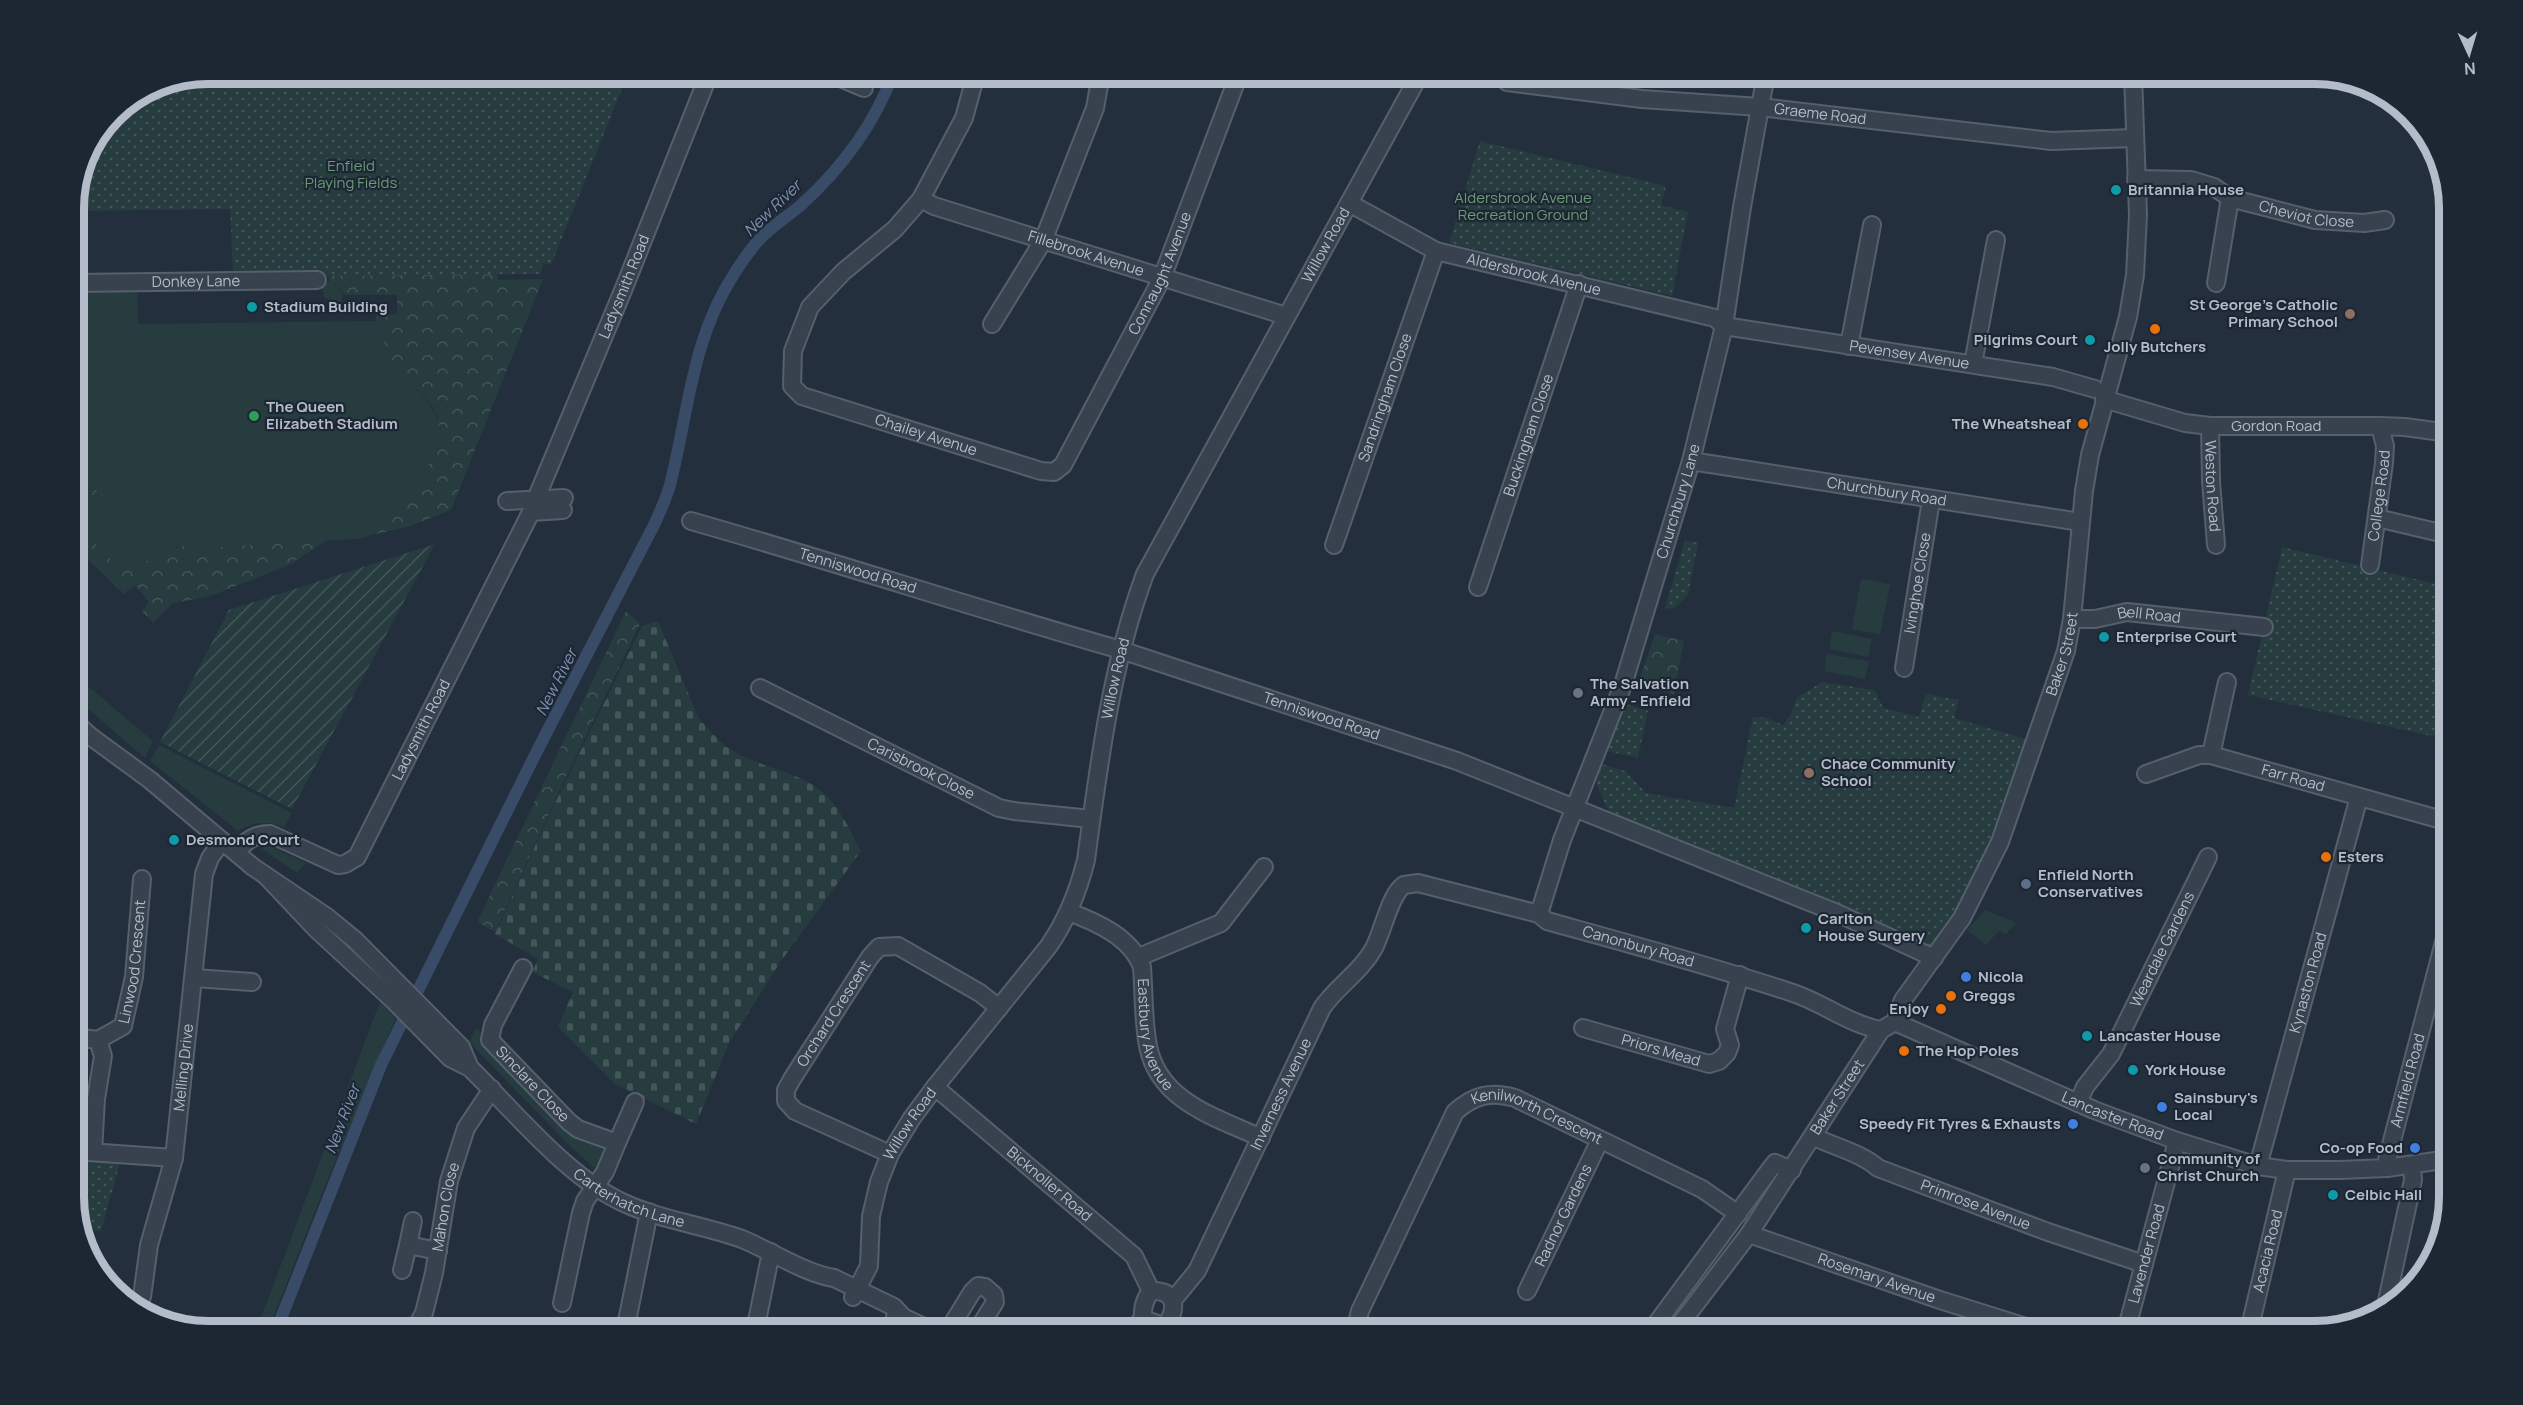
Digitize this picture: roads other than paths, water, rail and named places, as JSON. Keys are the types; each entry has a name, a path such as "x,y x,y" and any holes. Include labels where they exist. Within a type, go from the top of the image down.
{"street":[{"name":"Ladysmith Road","path":"236,852 251,838 260,834 270,834 338,865 357,857 531,512 563,504 536,499 624,288 705,84"},
{"path":"855,84 864,88"},
{"path":"921,199 964,118 973,84"},
{"path":"992,324 1043,241 1095,108 1099,84"},
{"name":"Connaught Avenue","path":"1063,465 1162,278 1235,84"},
{"name":"Willow Road","path":"856,1293 869,1266 871,1216 879,1182 890,1154 912,1118 935,1087 1060,930 1080,885 1109,704 1121,650 1145,574 1414,84"},
{"name":"Graeme Road","path":"1523,84 1642,99 1760,107 2051,141 2134,138"},
{"name":"Churchbury Lane","path":"1543,917 1575,808 1623,685 1691,461 1724,326 1764,84"},
{"name":"Baker Street","path":"1683,1321 1749,1234 1903,1000 1962,918 2000,842 2066,651 2072,619 2080,522 2100,394 2128,317 2135,275 2138,215 2133,84"},
{"name":"Cheviot Close","path":"2136,179 2191,180 2214,187 2230,198 2315,220 2364,223 2385,220"},
{"path":"2216,283 2230,198"},
{"name":"Fillebrook Avenue","path":"921,199 934,206 1043,241 1286,316"},
{"name":"Chailey Avenue","path":"921,199 896,229 843,272 810,307 793,351 792,386 802,396 1041,471 1054,472 1063,465"},
{"name":"Aldersbrook Avenue","path":"1349,203 1436,251 1715,318 1724,326"},
{"path":"1849,346 1872,225"},
{"path":"1972,364 1996,240"},
{"name":"Sandringham Close","path":"1334,545 1436,251"},
{"name":"Donkey Lane","path":"84,283 318,280"},
{"name":"Buckingham Close","path":"1478,587 1579,284"},
{"name":"Pevensey Avenue","path":"1724,326 2053,377 2100,394"},
{"name":"Gordon Road","path":"2100,394 2185,423 2210,426 2380,426 2439,432"},
{"name":"Weston Road","path":"2210,426 2210,463 2216,545"},
{"name":"College Road","path":"2370,565 2384,463 2385,446 2380,426"},
{"name":"Churchbury Road","path":"1691,461 2080,522"},
{"path":"507,501 536,499"},
{"name":"Ivinghoe Close","path":"1904,668 1931,500"},
{"path":"2378,518 2439,533"},
{"name":"Tenniswood Road","path":"692,521 832,562 1068,637 1121,650 1458,761 1837,913 1934,958"},
{"name":"Bell Road","path":"2072,619 2095,620 2127,612 2264,627"},
{"path":"2146,774 2199,755 2211,755 2227,682"},
{"name":"Carisbrook Close","path":"760,688 999,808 1014,812 1091,819"},
{"name":"Carterhatch Lane","path":"84,730 150,780 266,876 315,928 399,995 423,1019 450,1058 470,1068 579,1176 623,1203 712,1229 771,1252 824,1277 834,1278 890,1316 901,1321"},
{"name":"Farr Road","path":"2211,755 2439,819"},
{"name":"Kynaston Road","path":"2258,1166 2359,797"},
{"name":"Melling Drive","path":"142,1297 148,1245 174,1158 204,874 210,858 222,841"},
{"name":"Weardale Gardens","path":"2078,1103 2085,1087 2110,1053 2208,857"},
{"path":"1138,957 1221,923 1264,867"},
{"name":"Linwood Crescent","path":"98,1040 123,1026 134,977 142,879"},
{"name":"Canonbury Road","path":"1395,895 1404,885 1418,883 1740,975 1815,1000 1863,1026 1888,1026"},
{"name":"Inverness Avenue","path":"1170,1321 1175,1305 1174,1299 1197,1271 1322,1008 1333,992 1366,962 1381,932 1395,895"},
{"name":"Eastbury Avenue","path":"1069,912 1108,928 1138,957 1142,967 1148,1046 1160,1076 1173,1093 1195,1108 1261,1138"},
{"name":"Orchard Crescent","path":"890,1154 795,1111 786,1101 786,1090 792,1079 870,957 879,947 898,946 980,993 999,1008"},
{"name":"Armfield Road","path":"2387,1168 2387,1160 2439,964"},
{"name":"Sinclare Close","path":"523,968 493,1024 490,1040 569,1122 578,1129 617,1143"},
{"name":"Priors Mead","path":"1583,1028 1709,1064 1719,1061 1727,1053 1730,1045 1725,1029 1740,975"},
{"path":"194,978 252,982"},
{"name":"Lancaster Road","path":"1888,1026 2177,1141 2258,1166 2287,1170 2387,1168 2439,1161"},
{"path":"84,1038 98,1040 103,1056 96,1099 93,1152"},
{"name":"Bicknoller Road","path":"935,1087 1134,1256 1151,1291"},
{"name":"Mahon Close","path":"420,1321 424,1313 438,1251 449,1181 466,1128 492,1089"},
{"name":"Kenilworth Crescent","path":"1358,1321 1360,1311 1455,1112 1468,1100 1485,1094 1499,1093 1515,1098 1702,1189 1738,1214"},
{"path":"562,1303 580,1213 596,1187 635,1102"},
{"name":"Primrose Avenue","path":"1813,1136 1870,1161 1878,1168 1888,1172 2048,1232 2144,1264"},
{"name":"Radnor Gardens","path":"1527,1291 1600,1140"},
{"name":"Lavender Road","path":"2129,1321 2177,1141"},
{"path":"84,1152 174,1158"},
{"path":"1658,1321 1776,1163 1792,1170"},
{"path":"2388,1297 2413,1180 2412,1165"},
{"name":"Acacia Road","path":"2252,1321 2287,1170"},
{"path":"627,1321 649,1212"},
{"path":"402,1270 413,1221"},
{"name":"Rosemary Avenue","path":"1749,1234 2005,1321"},
{"path":"408,1245 438,1251"},
{"path":"756,1321 771,1252"},
{"path":"955,1321 978,1286 990,1289 994,1295 995,1302 984,1321"},
{"path":"1143,1319 1142,1310 1151,1291 1169,1294 1174,1299"},
{"name":"Inverness Avenue","path":"1143,1319 1150,1321"}],"waterway":[{"name":"New River","path":"280,1321 381,1065 536,753 662,507 671,481 700,349 720,299 758,241 815,192 855,145 876,111 889,84"}],"place":[{"name":"Britannia House","path":"2116,190"},
{"name":"Stadium Building","path":"252,307"},
{"name":"St George's Catholic Primary School","path":"2350,314"},
{"name":"Jolly Butchers","path":"2155,329"},
{"name":"Pilgrims Court","path":"2090,340"},
{"name":"The Queen Elizabeth Stadium","path":"254,416"},
{"name":"The Wheatsheaf","path":"2083,424"},
{"name":"Enterprise Court","path":"2104,637"},
{"name":"The Salvation Army - Enfield","path":"1578,693"},
{"name":"Chace Community School","path":"1809,773"},
{"name":"Desmond Court","path":"174,840"},
{"name":"Esters","path":"2326,857"},
{"name":"Enfield North Conservatives","path":"2026,884"},
{"name":"Carlton House Surgery","path":"1806,928"},
{"name":"Nicola","path":"1966,977"},
{"name":"Greggs","path":"1951,996"},
{"name":"Enjoy","path":"1941,1009"},
{"name":"Lancaster House","path":"2087,1036"},
{"name":"The Hop Poles","path":"1904,1051"},
{"name":"York House","path":"2133,1070"},
{"name":"Sainsbury's Local","path":"2162,1107"},
{"name":"Speedy Fit Tyres & Exhausts","path":"2073,1124"},
{"name":"Co-op Food","path":"2415,1148"},
{"name":"Community of Christ Church","path":"2145,1168"},
{"name":"Celbic Hall","path":"2333,1195"}],"park label":[{"name":"Enfield Playing Fields","path":"351,174"},
{"name":"Aldersbrook Avenue Recreation Ground","path":"1523,206"}]}
